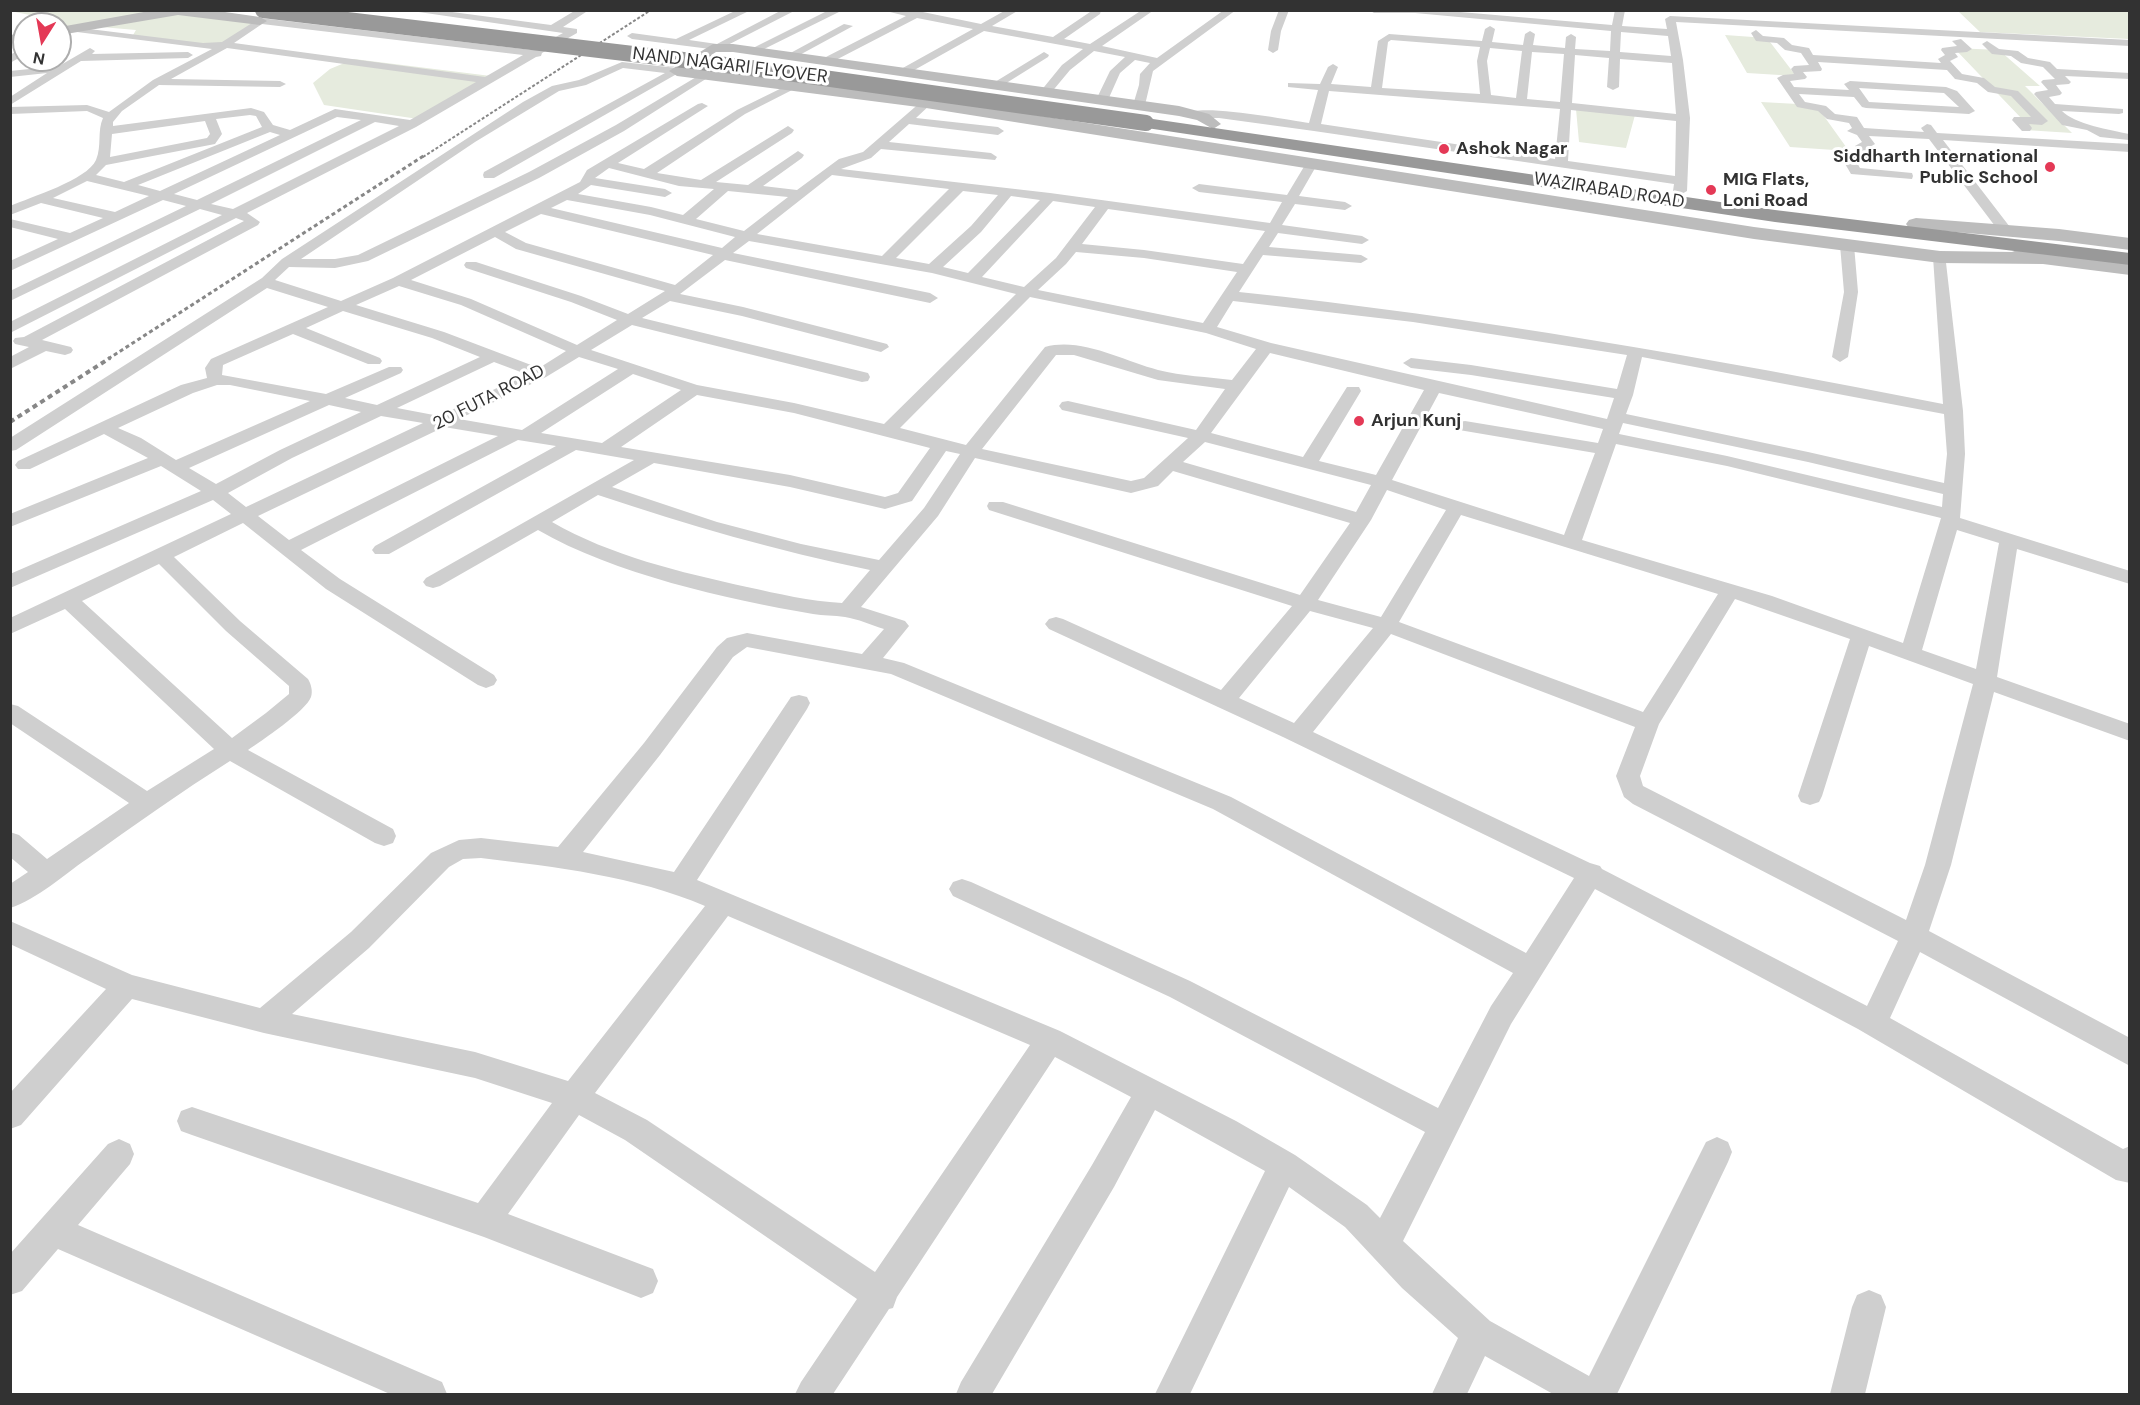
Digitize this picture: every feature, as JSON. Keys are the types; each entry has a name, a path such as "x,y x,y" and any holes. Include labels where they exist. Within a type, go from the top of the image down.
{"highway":[{"name":"NAND NAGARI FLYOVER","path":"325,10 832,72 1152,126"},
{"name":"NAND NAGARI FLYOVER","path":"262,16 759,69 1152,126 1200,123"},
{"path":"1152,126 1200,123"},
{"name":"WAZIRABAD ROAD","path":"1200,123 1316,155 1715,207 1927,238"},
{"name":"WAZIRABAD ROAD","path":"1200,123 1680,186 1927,238"},
{"path":"1927,238 2130,260"},
{"path":"2036,249 2130,252"}],"street":[{"path":"72,29 175,10 262,16 365,33 537,54"},
{"path":"10,327 412,124 573,32 555,27 410,10"},
{"path":"555,27 584,10"},
{"path":"677,42 747,10"},
{"path":"489,175 629,95 790,10"},
{"path":"752,51 838,10"},
{"path":"887,10 1056,40 1158,62"},
{"path":"826,61 924,10"},
{"path":"905,71 1014,10"},
{"path":"1046,92 1069,63 1095,48 1149,10"},
{"path":"1139,105 1145,84 1145,74 1158,62 1231,10"},
{"path":"1273,50 1276,31 1284,10"},
{"path":"1374,10 1494,14 1534,22 1673,33"},
{"path":"1521,101 1528,47 1538,10"},
{"path":"1561,164 1569,50 1573,24 1580,10"},
{"path":"1613,87 1616,28 1620,10"},
{"path":"632,36 905,71 1139,105 1200,123 1219,114 1314,127 1561,164 1680,186 1684,118 1678,60 1670,16 1658,11"},
{"path":"1056,40 1097,12"},
{"path":"1486,98 1482,61 1494,14"},
{"path":"101,162 106,131 114,113 157,82 225,45 262,16"},
{"path":"1670,20 2130,43"},
{"path":"790,56 848,26"},
{"path":"76,28 112,39 164,45 212,47 225,45 490,81"},
{"path":"1815,39 1808,31 1753,28 1759,38 1783,41 1789,48 1805,50 1816,69 1798,68 1796,69 1801,77 1783,78 1801,105 1822,108 1831,117 1853,120 1869,144 1860,146 1867,156 1847,157 1856,171 1907,176"},
{"path":"1850,29 2006,231"},
{"path":"322,57 365,33"},
{"path":"1376,90 1383,40 1389,37 1616,53 1678,60"},
{"path":"1907,44 1902,38 1959,42 1967,49 1946,50 1953,57 1943,59 1961,77 1978,79 1990,89 2014,93 2042,121 2018,120 2026,128"},
{"path":"72,58 75,54 93,49 112,39"},
{"path":"2078,40 2128,78"},
{"path":"1987,44 1996,51 2014,53 2025,61 2044,63 2065,82 2047,82 2056,93 2040,94 2066,122 2091,126 2100,133"},
{"path":"93,49 164,45"},
{"path":"2066,49 2097,55 2130,52"},
{"path":"75,54 207,55"},
{"path":"996,85 1044,55"},
{"path":"1102,100 1114,71 1133,56"},
{"path":"1810,58 1950,67"},
{"path":"10,446 267,281 288,263 482,134 556,88 582,83 622,65 926,103 1152,126 1715,227 1847,245 1927,238 2036,249 2130,269"},
{"path":"1314,127 1324,88 1333,67"},
{"path":"181,68 213,68"},
{"path":"10,74 32,72"},
{"path":"11,102 60,72"},
{"path":"2055,72 2128,78"},
{"path":"288,263 331,265 363,258 534,175 707,75"},
{"path":"10,81 50,79"},
{"path":"157,82 280,84"},
{"path":"1856,94 1850,84 1896,88 1934,92 1948,107 1911,107 1882,103 1870,88 1896,88 1946,90 1953,93 1969,111 1866,105 1856,94"},
{"path":"1292,85 1486,98 1684,118"},
{"path":"646,174 741,112 792,86"},
{"path":"10,88 35,87"},
{"path":"1790,90 1856,94"},
{"path":"629,95 741,112"},
{"path":"136,97 158,97"},
{"path":"2107,98 2130,119"},
{"path":"11,102 90,100"},
{"path":"1960,101 2026,105"},
{"name":"20 FUTA ROAD","path":"10,627 540,374 672,293 829,171 843,162 867,155 926,103"},
{"path":"589,181 588,176 712,107"},
{"path":"2051,107 2119,111"},
{"path":"10,111 87,108 114,113 142,109"},
{"path":"165,109 251,111 260,114 269,128"},
{"path":"106,131 251,111"},
{"path":"12,265 335,113 412,124"},
{"path":"10,211 85,176 101,162 204,144 215,138 216,134 209,115"},
{"path":"10,297 375,118"},
{"path":"906,120 998,131"},
{"path":"160,123 165,151"},
{"path":"2015,141 2006,127 2100,133 2130,138"},
{"path":"125,186 269,128 291,134"},
{"path":"702,185 788,130"},
{"path":"1847,130 2130,148"},
{"path":"879,144 991,157"},
{"path":"749,190 798,155"},
{"path":"1209,329 1217,311 1231,296 1316,155"},
{"path":"608,164 702,185 802,194"},
{"path":"829,171 1050,197 1362,240"},
{"path":"18,341 253,222 235,215 85,176"},
{"path":"216,380 212,374 217,362 343,306 391,270 413,272 565,196 589,181 669,194"},
{"path":"886,260 960,186"},
{"path":"687,219 725,187"},
{"path":"1199,188 1345,206"},
{"path":"932,269 976,229 1008,192"},
{"path":"565,196 687,219 746,236 932,269 1026,292 1209,329 1266,347 1434,387 1951,518 2130,578"},
{"path":"972,278 1050,197"},
{"path":"39,198 117,217"},
{"path":"888,430 1026,292 1061,261 1104,205"},
{"path":"1715,207 1715,227"},
{"path":"538,209 724,254 930,298"},
{"path":"10,223 72,238"},
{"name":"WAZIRABAD ROAD","path":"1927,238 2006,231 2130,244"},
{"path":"495,232 521,246 672,293 881,347"},
{"path":"1910,654 1951,518 1956,454 1954,411 1927,238"},
{"path":"1840,357 1851,292 1847,245"},
{"path":"1072,247 1144,254 1246,269"},
{"path":"1259,250 1361,260"},
{"path":"363,258 578,351 628,370 694,389 888,430 941,445 1131,487 1151,482 1201,436 1266,347"},
{"path":"471,265 576,299 628,319 862,377"},
{"path":"267,281 270,284 438,335 540,374"},
{"path":"1231,296 1420,317 1636,351 1796,379 1954,411"},
{"path":"293,328 374,361"},
{"path":"18,341 65,350"},
{"path":"10,364 42,347"},
{"path":"847,610 931,512 971,451 1051,350 1075,350 1158,375 1236,386"},
{"path":"1571,543 1625,395 1636,351"},
{"path":"10,582 215,492 286,454 382,411 494,356"},
{"path":"1411,363 1471,370 1625,395"},
{"path":"10,521 169,463 394,370"},
{"path":"287,549 521,435 628,370"},
{"path":"24,465 187,389 216,380 230,380 382,411 790,481 885,503 906,497 941,445"},
{"path":"1225,700 1305,603 1361,520 1434,387"},
{"path":"606,449 694,389"},
{"path":"1308,464 1353,391"},
{"path":"1068,406 1201,436 1381,482 1456,508 1765,601 2130,733"},
{"path":"1465,426 1611,432 1808,457 1953,491"},
{"path":"105,428 135,442 215,492 333,584 486,680"},
{"path":"382,550 575,443"},
{"path":"433,582 650,458"},
{"path":"1172,465 1361,520"},
{"path":"595,488 710,526 800,550 883,567"},
{"path":"996,506 1305,603 1387,625 1648,723"},
{"path":"1299,733 1387,625 1456,508"},
{"path":"538,522 569,540 602,554 695,582 815,608 847,610 898,626 868,662"},
{"path":"1874,1022 1914,936 1938,865 1985,682 2008,539"},
{"path":"10,898 148,804 231,751 300,696 300,684 265,651 233,626 161,555"},
{"path":"1729,592 1648,723 1628,776 1633,791 1642,798 1914,936 2130,1053"},
{"path":"68,600 231,751 384,836"},
{"path":"1056,624 1299,733 1591,873 1874,1022 2129,1167"},
{"path":"1810,796 1862,636"},
{"path":"564,858 652,749 725,652 735,643 747,640 896,668 1222,803 1530,969"},
{"path":"680,884 799,703"},
{"path":"10,712 148,804"},
{"path":"10,842 47,874"},
{"path":"264,1021 360,940 440,860 459,850 481,848 564,858 680,884 1050,1040 1150,1091 1284,1166 1356,1216 1414,1276 1478,1333 1586,1395"},
{"path":"1384,1244 1501,1016 1591,873"},
{"path":"962,889 1180,988 1445,1127"},
{"path":"484,1221 574,1097 723,902"},
{"path":"10,932 127,986 264,1021 475,1065 574,1097 636,1130 881,1296"},
{"path":"10,1115 127,986"},
{"path":"813,1395 1050,1040"},
{"path":"973,1395 1103,1176 1150,1091"},
{"path":"192,1121 484,1221 641,1281"},
{"path":"1599,1395 1717,1152"},
{"path":"10,1279 119,1154"},
{"path":"1172,1395 1284,1166"},
{"path":"52,1230 430,1395"},
{"path":"1848,1395 1869,1307"},
{"path":"1449,1395 1478,1333"}],"shaded area":[{"path":"147,10 256,22 223,44 211,46 133,35 136,30 72,26 72,12 10,11"},
{"path":"1958,11 2129,11 2129,39 1980,32"},
{"path":"1725,35 1767,38 1796,76 1747,73"},
{"path":"1954,48 1999,50 2040,86 2025,86 2072,133 2025,130 2023,120"},
{"path":"354,59 499,77 425,120 324,105 313,83 330,69"},
{"path":"1761,102 1816,105 1849,151 1790,147"},
{"path":"1576,109 1635,115 1626,148 1579,142"}],"railway":[{"path":"423,157 651,10"},
{"path":"108,359 425,155"},
{"path":"10,422 110,358"}],"place":[{"name":"Ashok Nagar","path":"1444,149"},
{"name":"Siddharth International Public School","path":"2050,167"},
{"name":"MIG Flats, Loni Road","path":"1711,190"},
{"name":"Arjun Kunj","path":"1359,421"}]}
